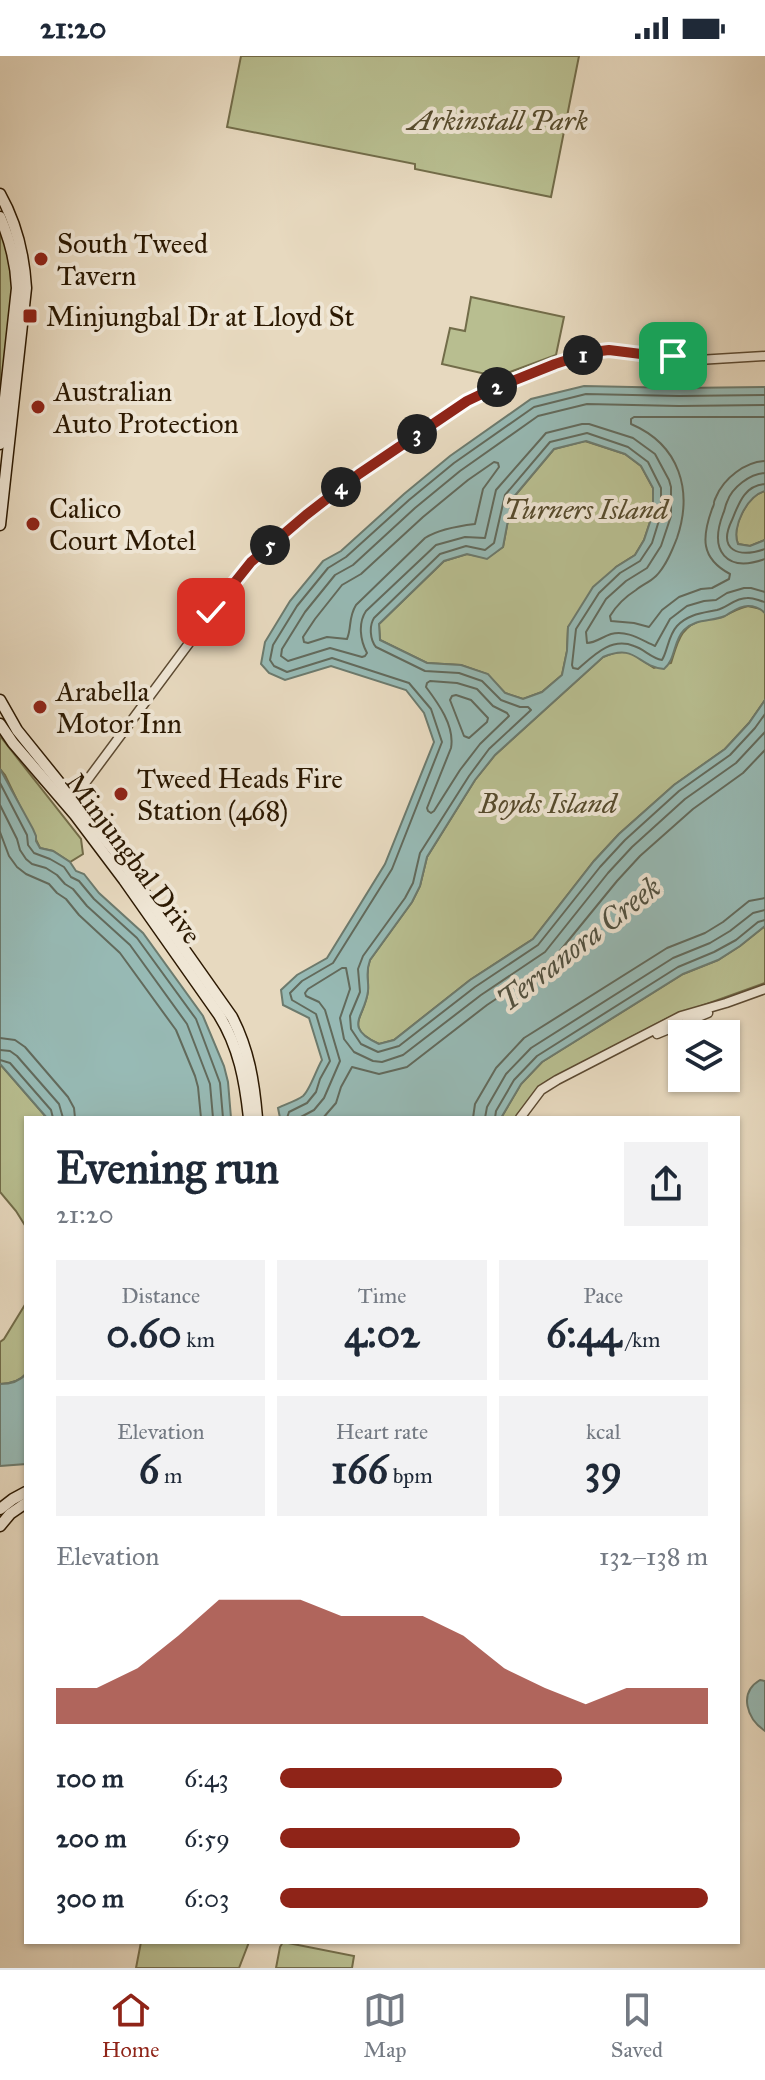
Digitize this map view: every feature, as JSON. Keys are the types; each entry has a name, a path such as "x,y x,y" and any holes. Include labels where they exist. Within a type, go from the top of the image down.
{"main road":[{"path":"0,194 23,251 26,288 0,525"},
{"path":"0,217 15,262 17,288 0,444"},
{"name":"Minjungbal Drive","path":"0,700 17,730 71,802 227,1027 239,1057 249,1116"},
{"name":"Minjungbal Drive","path":"0,724 13,743 117,854 232,1017 250,1063 257,1116"},
{"path":"0,1509 24,1493"},
{"path":"0,1526 24,1504"}],"street":[{"path":"71,802 242,572 343,485 467,401 555,364 605,350 673,357 675,352 680,351 685,358 698,360 765,356"},
{"path":"524,1116 543,1094 559,1083 677,1025 765,991"}],"green space":[{"name":"Arkinstall Park","path":"241,56 579,56 551,197 415,169 415,164 227,127"},
{"path":"0,227 11,267 12,288 0,392"},
{"path":"471,297 564,317 556,355 510,372 490,375 442,364 450,328 465,331"},
{"name":"Turners Island","path":"585,441 625,454 641,466 653,488 653,513 635,555 616,567 568,627 562,675 542,692 523,699 505,693 487,674 461,665 427,663 380,640 379,624 444,561 467,554 487,558 503,547 512,499 554,449"},
{"path":"765,491 765,540 750,546 738,544 737,529 742,513 752,499"},
{"name":"Boyds Island","path":"748,606 765,613 765,700 749,723 725,749 674,785 619,834 533,939 470,980 394,1040 379,1044 361,1032 358,1021 368,991 370,960 412,902 420,886 427,857 475,780 495,755 603,657 625,652 654,668 671,663 681,635 690,626"},
{"path":"0,736 81,839 83,854 70,862 53,851 40,848 0,769"},
{"path":"765,926 765,983 668,1018 547,1081 534,1093 518,1116 502,1116 521,1084 542,1062 683,974 718,960"},
{"path":"0,1064 45,1116 24,1116 24,1224 0,1192"},
{"path":"24,1306 24,1376 14,1382 0,1384 0,1342"},
{"path":"141,1944 248,1944 239,1968 136,1968"},
{"path":"282,1944 293,1944 354,1956 352,1968 276,1968"}],"water":[{"name":"Terranora Creek","path":"584,386 765,387 765,491 752,499 742,513 736,537 738,544 750,546 765,540 765,613 745,606 725,616 689,626 680,634 671,660 664,669 630,654 614,653 603,657 495,755 475,780 427,857 420,886 412,902 370,960 368,991 358,1021 361,1032 379,1044 394,1040 470,980 533,939 619,834 674,785 725,749 765,700 765,926 718,960 683,974 542,1062 521,1084 502,1116 280,1116 278,1108 303,1096 322,1060 309,1018 283,1005 281,990 297,975 327,958 385,864 434,742 424,713 406,690 331,666 285,680 269,673 261,664 265,642 290,601 323,561 341,551 450,456 531,399","holes":["586,441 625,454 641,466 653,488 653,513 644,540 635,555 593,587 568,627 562,675 542,692 523,699 505,693 488,674 461,665 427,663 380,640 379,624 444,561 467,554 487,559 503,547 512,499 554,449"]},
{"path":"0,769 40,848 53,851 70,862 143,933 203,1016 224,1066 231,1116 45,1116 0,1064"},
{"path":"24,1376 24,1464 0,1466 0,1384"},
{"path":"760,1680 765,1681 765,1731 750,1713 747,1699 753,1685"}],"place":[{"name":"South Tweed Tavern","path":"41,259"},
{"name":"Minjungbal Dr at Lloyd St","path":"30,316"},
{"name":"Australian Auto Protection","path":"38,407"},
{"name":"Calico Court Motel","path":"33,524"},
{"name":"Arabella Motor Inn","path":"40,707"},
{"name":"Tweed Heads Fire Station (468)","path":"121,794"}],"route":[{"path":"211,612 251,562 306,515 343,485 467,401 592,352 609,350 673,356"}]}
